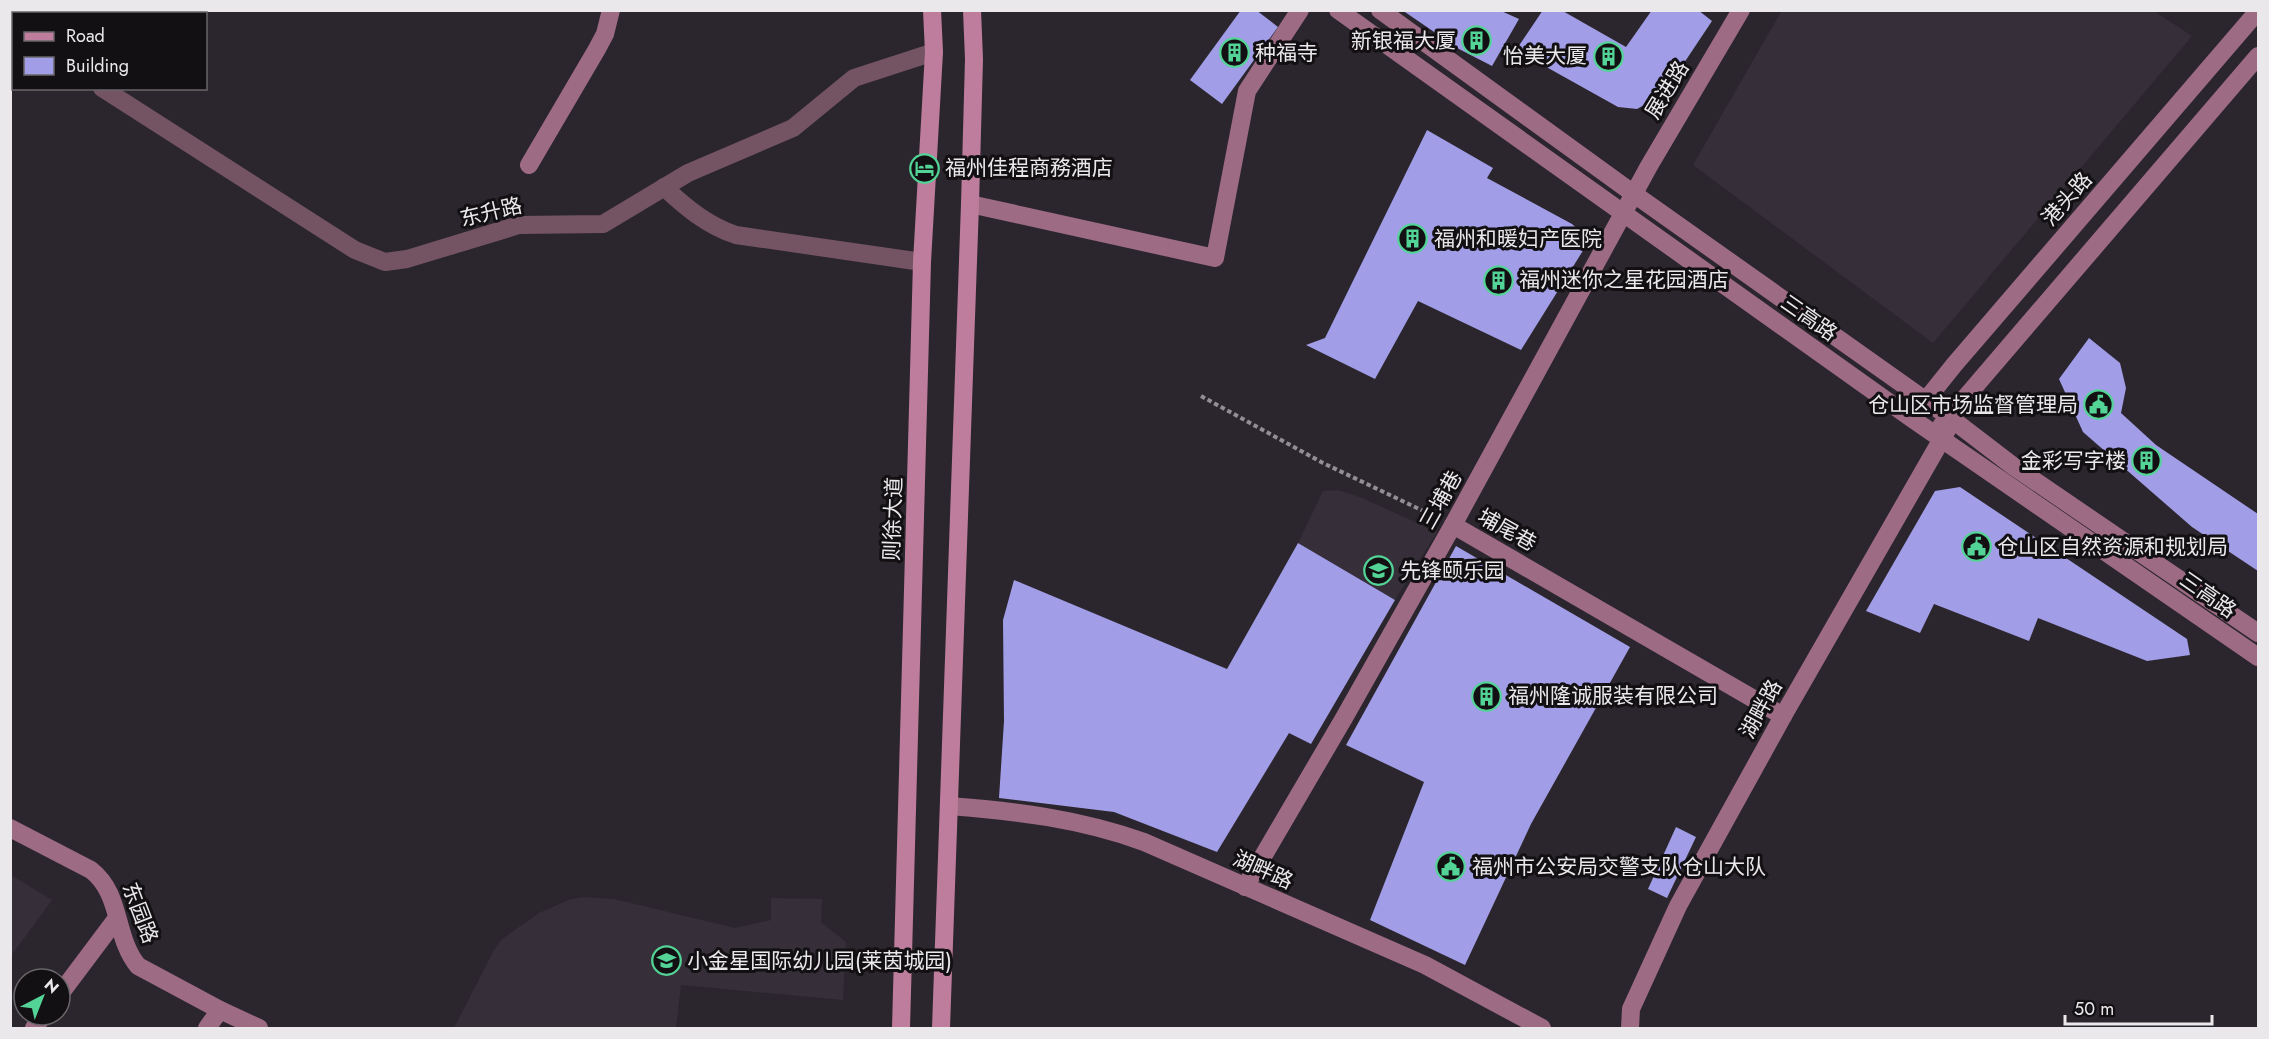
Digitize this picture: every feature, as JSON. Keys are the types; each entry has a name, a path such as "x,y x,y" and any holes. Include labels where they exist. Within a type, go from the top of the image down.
{"main road":[{"name":"则徐大道","path":"901,1029 922,262 934,52 932,10"},
{"path":"941,1029 970,204 974,59 972,10"}],"street":[{"path":"529,165 605,34 611,10"},
{"path":"970,204 1215,258 1247,91 1300,10"},
{"name":"三高路","path":"1338,10 1938,437 2259,657"},
{"name":"三高路","path":"1380,10 1634,194 1951,418 2013,466 2259,633"},
{"name":"展进路","path":"1634,194 1741,10"},
{"name":"港头路","path":"1911,418 2256,14"},
{"name":"东升路","path":"105,90 355,250 385,262 407,259 519,225 603,224 688,173 793,128 854,78 934,52"},
{"path":"1951,418 2259,56"},
{"path":"664,187 699,217 725,232 922,262"},
{"name":"三埔巷","path":"1245,887 1453,525 1634,194"},
{"name":"湖畔路","path":"1630,1029 1631,1009 1678,906 1938,437 1951,418"},
{"name":"埔尾巷","path":"1453,525 1783,716"},
{"name":"湖畔路","path":"949,806 1002,810 1096,826 1144,842 1425,965 1542,1029"},
{"name":"东园路","path":"10,828 100,876 110,892 124,944 138,966 259,1029"},
{"path":"72,978 117,918"},
{"path":"207,1029 219,1010"}],"path":[{"name":"埔尾巷","path":"1202,396 1323,463 1453,525"}],"shaded area":[{"path":"1782,10 2154,11 2192,36 1933,343 1693,165"},
{"name":"先锋颐乐园","path":"1337,490 1360,497 1437,532 1395,600 1298,543 1323,491"},
{"path":"11,875 52,900 10,956"},
{"name":"小金星国际幼儿园(莱茵城园)","path":"584,897 614,899 735,928 771,920 771,898 822,899 821,922 846,942 843,1000 681,985 676,1028 454,1028 494,950 502,939 539,913 571,899"}],"building":[{"name":"种福寺","path":"1241,10 1256,10 1278,27 1222,104 1190,80"},
{"name":"新银福大厦","path":"1402,10 1499,10 1519,19 1492,66 1459,49"},
{"name":"怡美大厦","path":"1543,10 1561,10 1626,47 1652,10 1698,10 1712,21 1672,81 1655,99 1637,109 1618,107 1516,50"},
{"path":"1427,130 1493,168 1487,178 1572,224 1585,239 1584,249 1521,350 1418,301 1375,379 1306,345 1325,338"},
{"name":"金彩写字楼","path":"2089,338 2120,363 2126,388 2121,413 2156,445 2258,514 2258,571 2192,527 2083,432 2059,379"},
{"name":"仓山区自然资源和规划局","path":"1960,487 2187,639 2190,655 2147,661 2038,618 2029,641 1934,604 1920,633 1866,611 1935,491"},
{"path":"1298,543 1395,600 1311,744 1289,733 1217,852 1114,812 999,798 1004,721 1003,620 1014,580 1227,669"},
{"name":"福州隆诚服装有限公司","path":"1456,546 1630,647 1531,824 1465,965 1370,920 1424,782 1346,745"},
{"path":"1676,827 1696,837 1667,898 1648,889"}],"place":[{"name":"新银福大厦","path":"1477,41"},
{"name":"种福寺","path":"1234,53"},
{"name":"怡美大厦","path":"1608,56"},
{"name":"福州佳程商務酒店","path":"924,168"},
{"name":"福州和暖妇产医院","path":"1413,239"},
{"name":"福州迷你之星花园酒店","path":"1498,280"},
{"name":"仓山区市场监督管理局","path":"2099,405"},
{"name":"金彩写字楼","path":"2147,461"},
{"name":"仓山区自然资源和规划局","path":"1976,547"},
{"name":"先锋颐乐园","path":"1379,571"},
{"name":"福州隆诚服装有限公司","path":"1487,696"},
{"name":"福州市公安局交警支队仓山大队","path":"1451,867"},
{"name":"小金星国际幼儿园(莱茵城园)","path":"666,961"}]}
